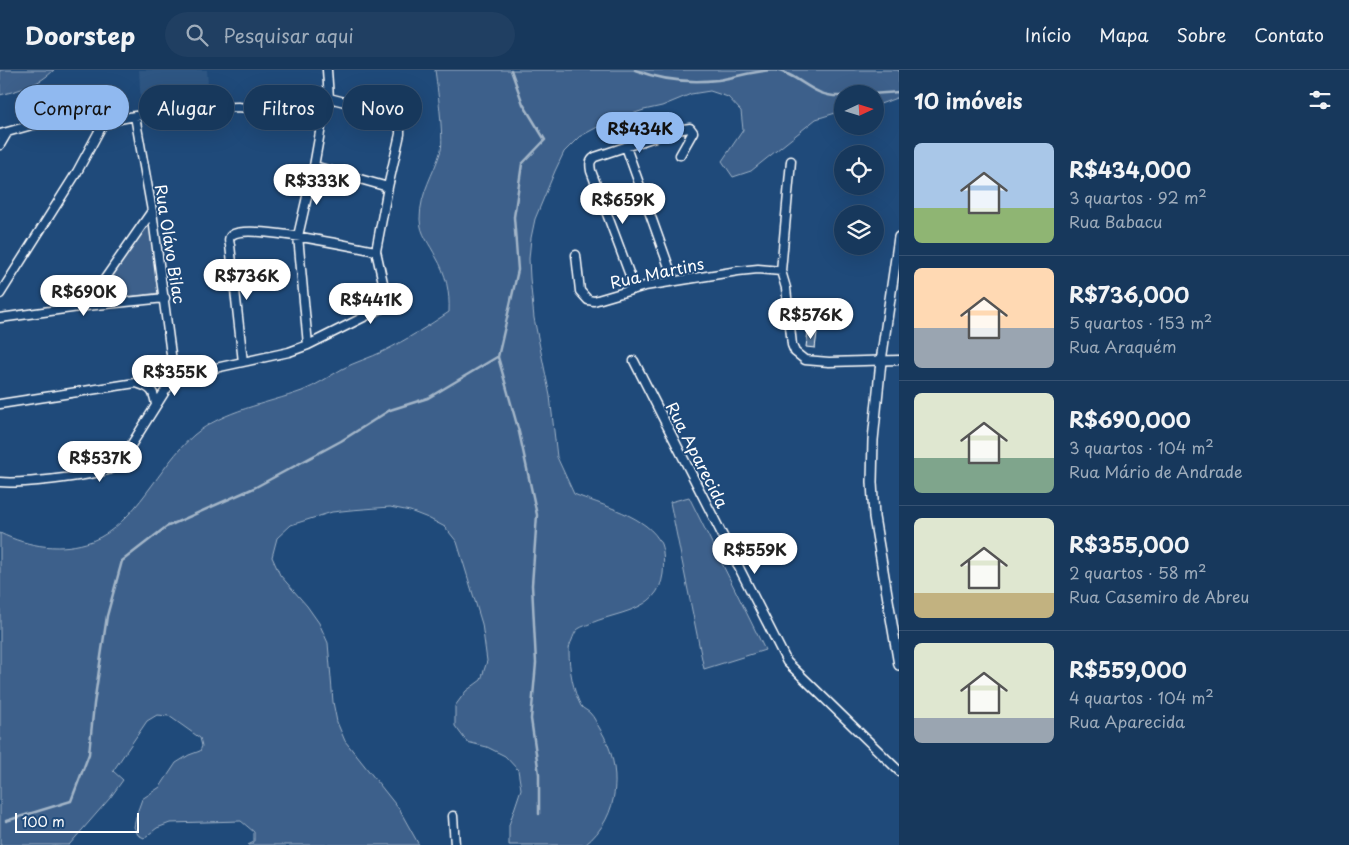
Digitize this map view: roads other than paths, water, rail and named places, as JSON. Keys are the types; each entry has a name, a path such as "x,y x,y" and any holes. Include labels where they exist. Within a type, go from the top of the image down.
{"street":[{"path":"327,70 328,85"},
{"path":"0,404 174,377 289,352 308,345 382,308 386,303 386,296 376,251 400,134 400,122 392,114 333,99"},
{"path":"129,117 207,108 244,108"},
{"name":"Rua Olávo Bilac","path":"135,116 152,211 174,377"},
{"path":"635,289 592,171 591,160 676,130 690,128 693,132 680,155"},
{"path":"0,145 4,134 16,130"},
{"path":"0,294 77,172 100,130"},
{"path":"308,345 298,236 320,130"},
{"path":"626,147 674,281"},
{"path":"792,161 781,271 788,296 792,345 799,356 805,360 830,362 899,360"},
{"path":"314,166 388,187"},
{"path":"86,306 152,211"},
{"path":"243,362 229,238 237,232 269,233 298,236 376,251"},
{"path":"899,237 881,361 873,440 872,482 874,517 899,665"},
{"name":"Rua Martins","path":"576,255 580,291 588,300 594,301 635,289 674,281 758,269 781,271"},
{"path":"0,318 86,306 165,298"},
{"name":"Rua Aparecida","path":"634,362 786,662 899,771"},
{"path":"0,482 62,478 113,469 122,462 174,377"},
{"path":"137,383 152,390 155,394 156,405"},
{"path":"453,816 455,845"}],"waterway":[{"path":"511,70 523,104 545,140 522,164 514,217 518,270 498,357 519,432 537,515 532,585 536,663 531,719 539,774 539,814"},
{"path":"635,70 676,80 697,81 718,80 754,72 775,70 792,76 814,90 834,96"},
{"path":"884,93 899,92"},
{"path":"6,821 71,801 89,754 94,704 107,616 122,561 166,527 254,488 341,441 390,410 428,398 497,357"}]}
